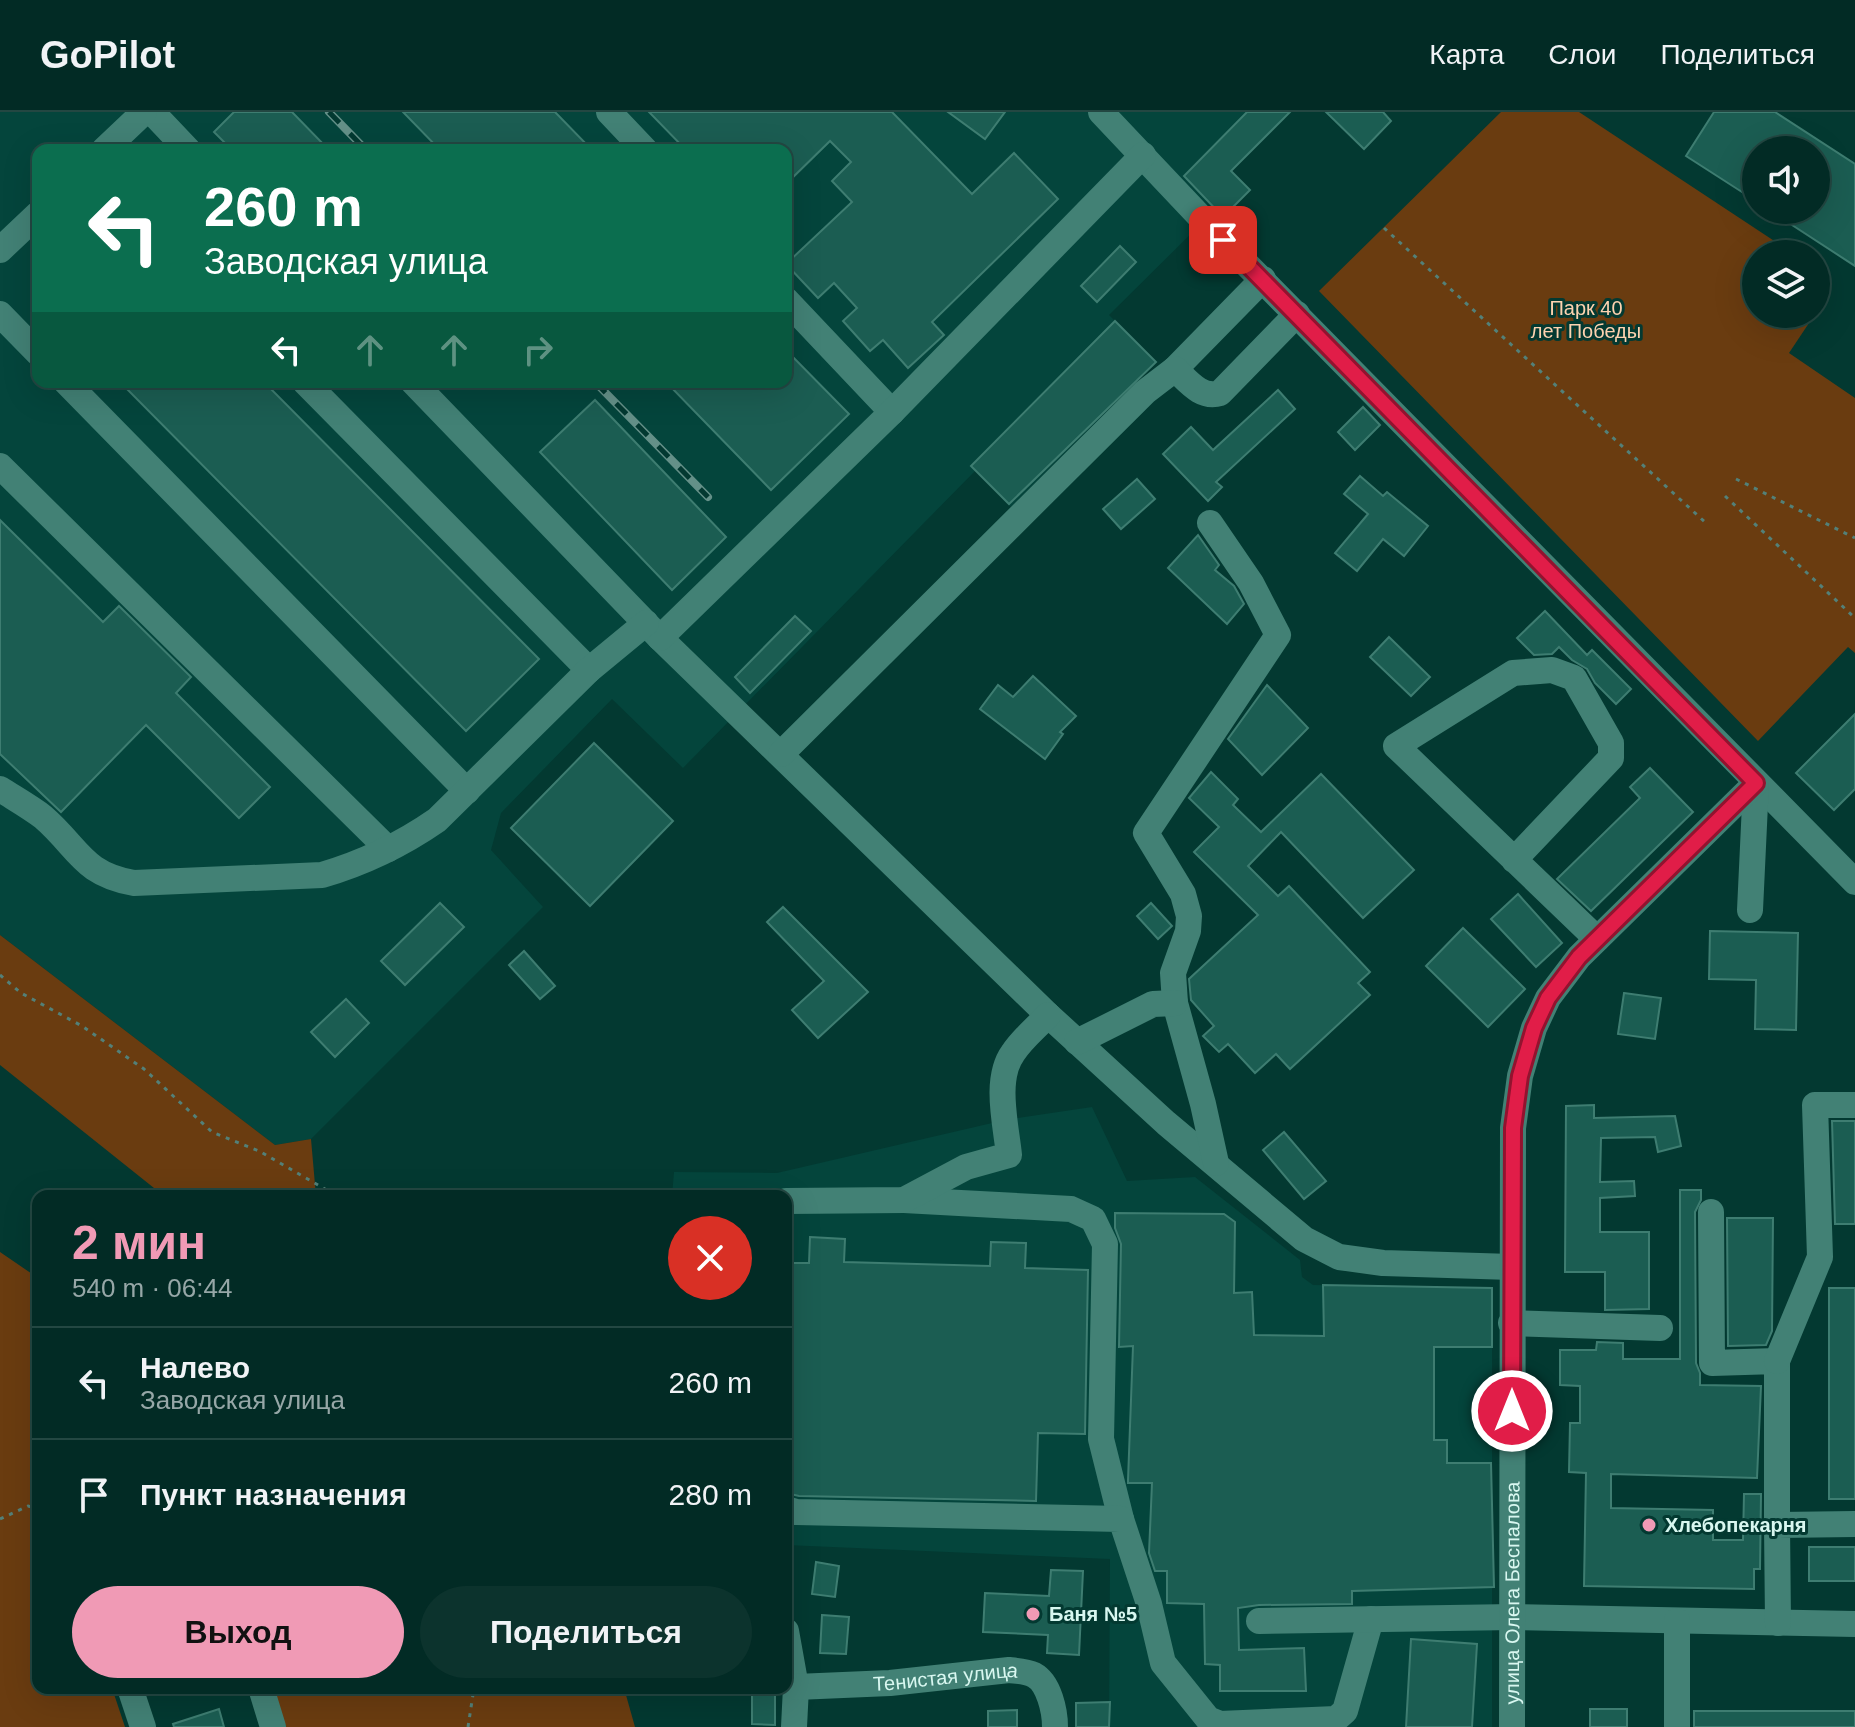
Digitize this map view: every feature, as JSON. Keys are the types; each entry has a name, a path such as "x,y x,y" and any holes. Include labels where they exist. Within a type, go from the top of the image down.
{"street":[{"path":"110,144 144,112"},
{"path":"152,112 182,144"},
{"path":"609,112 639,144"},
{"path":"1101,112 1204,221 1756,783 1854,877"},
{"path":"0,789 42,817 96,872 113,880 134,883 322,875 346,868 409,839 437,820 589,670 653,631 892,412 1143,155"},
{"path":"0,250 32,220"},
{"path":"781,754 1263,279"},
{"path":"792,306 892,412"},
{"path":"0,314 32,347"},
{"path":"1175,369 1203,394 1211,396 1220,393 1297,314"},
{"path":"72,388 467,791"},
{"path":"311,388 589,670"},
{"path":"419,388 653,631 1048,1015 1166,1123 1304,1239 1339,1257 1383,1263 1512,1267"},
{"path":"0,466 388,849"},
{"path":"1210,523 1251,583 1278,635 1146,833 1183,894 1189,916 1188,931 1173,973 1175,1003 1216,1163"},
{"path":"1514,860 1611,758 1611,743 1574,678 1552,670 1513,673 1396,746 1514,860 1597,939"},
{"path":"1750,910 1756,783"},
{"name":"улица Олега Беспалова","path":"1512,1727 1513,1128 1520,1076 1534,1028 1548,998 1579,957 1756,783"},
{"path":"1077,1042 1153,1004 1175,1003"},
{"path":"904,1200 966,1167 1009,1155 1003,1092 1005,1069 1012,1054 1048,1015"},
{"path":"1778,1623 1777,1361 1820,1257 1815,1105 1855,1105"},
{"path":"792,1201 904,1200 1071,1209 1093,1219 1105,1244 1101,1439 1163,1663 1208,1719 1220,1724 1336,1719 1345,1711 1371,1619"},
{"path":"1711,1212 1712,1363 1777,1361"},
{"path":"1511,1323 1660,1328"},
{"path":"792,1511 1121,1519"},
{"path":"1777,1525 1855,1524"},
{"path":"1259,1621 1514,1617 1855,1624"},
{"path":"1677,1621 1677,1727"},
{"path":"792,1665 796,1687 794,1727"},
{"name":"Тенистая улица","path":"796,1687 890,1683 1009,1670 1027,1672 1039,1677 1055,1710 1055,1727"},
{"path":"132,1694 143,1727"},
{"path":"263,1694 273,1727"}],"path":[{"path":"1384,228 1707,524"},
{"path":"1736,479 1855,538"},
{"path":"1725,496 1855,618"},
{"path":"0,975 21,993 82,1026 144,1069 212,1132 259,1151 327,1190"},
{"path":"0,1519 28,1506 32,1507"},
{"path":"468,1727 473,1694"}],"shaded area":[{"path":"0,112 1290,112 1232,171 1250,190 1222,218 1214,211 1109,315 1156,362 1011,507 975,471 683,768 612,699 501,813 491,850 543,907 311,1139 275,1145 0,935"},
{"path":"1092,1107 1127,1181 1195,1177 1300,1260 1302,1277 1313,1285 1492,1288 1492,1727 1109,1727 1110,1559 792,1545 792,1190 672,1190 674,1172 777,1173 1005,1120"}],"green space":[{"name":"Парк 40 лет Победы","path":"1501,112 1579,112 1742,220 1742,224 1749,224 1773,240 1742,240 1742,328 1806,328 1789,353 1855,398 1855,653 1848,647 1758,741 1319,291"},
{"path":"0,935 275,1145 311,1139 315,1190 156,1190 0,1065"},
{"path":"0,1252 32,1274 32,1694 114,1694 125,1727 0,1727"},
{"path":"275,1694 626,1694 635,1727 286,1727"}],"building":[{"path":"234,112 292,112 323,144 226,144 214,132"},
{"path":"403,112 555,112 586,144 434,144"},
{"path":"649,112 892,112 972,194 1014,153 1058,199 932,322 944,335 908,368 883,340 870,351 843,321 857,308 834,283 818,298 792,270 792,258 852,202 832,181 851,162 830,141 792,178 792,144 680,144"},
{"path":"948,112 1005,112 985,139"},
{"path":"1247,112 1290,112 1231,171 1250,190 1223,217 1184,176"},
{"path":"1326,112 1383,112 1391,121 1364,149"},
{"path":"1714,112 1775,112 1812,136 1742,136 1742,192 1686,156"},
{"path":"1830,148 1855,164 1855,266 1830,250 1830,240 1815,240 1790,224 1830,224"},
{"path":"1120,246 1136,262 1097,302 1081,286"},
{"path":"1115,321 1156,362 1009,504 971,466"},
{"path":"792,356 849,414 771,490 672,388 792,388"},
{"path":"126,388 270,388 539,659 466,731"},
{"path":"1278,390 1295,409 1216,482 1222,487 1208,501 1163,454 1191,427 1213,450"},
{"path":"595,400 726,537 672,590 540,452"},
{"path":"1363,407 1380,425 1355,450 1338,432"},
{"path":"1360,476 1383,496 1387,492 1428,526 1404,556 1383,539 1357,571 1335,553 1368,514 1344,494"},
{"path":"1137,479 1155,499 1121,529 1103,509"},
{"path":"0,520 103,622 119,606 191,677 176,693 270,787 239,818 146,725 61,812 0,754"},
{"path":"1198,535 1219,565 1215,570 1234,586 1244,604 1227,624 1168,568"},
{"path":"1545,611 1587,655 1592,650 1631,689 1616,704 1595,683 1587,669 1559,647 1552,654 1534,655 1517,638"},
{"path":"795,616 811,631 750,693 735,677"},
{"path":"1389,637 1430,677 1411,696 1370,657"},
{"path":"1033,676 1076,716 1060,732 1063,734 1045,759 980,709 998,685 1013,697"},
{"path":"1267,685 1308,728 1262,775 1228,739"},
{"path":"1855,714 1855,789 1834,810 1796,773"},
{"path":"594,743 673,821 590,906 511,828"},
{"path":"1650,768 1693,812 1591,911 1557,879 1640,798 1630,787"},
{"path":"1211,772 1238,799 1233,805 1261,832 1321,774 1414,870 1363,918 1281,832 1248,866 1278,896 1289,886 1370,972 1358,983 1370,995 1290,1069 1276,1054 1255,1073 1228,1044 1219,1052 1203,1036 1214,1026 1191,1000 1189,979 1258,915 1194,852 1219,827 1189,798"},
{"path":"1518,894 1562,943 1536,967 1491,919"},
{"path":"440,903 464,927 405,985 381,961"},
{"path":"1151,903 1172,926 1158,939 1137,916"},
{"path":"783,907 868,992 818,1038 792,1010 824,981 767,922"},
{"path":"1463,928 1525,989 1488,1027 1426,966"},
{"path":"1710,931 1798,933 1796,1030 1755,1029 1756,980 1709,979"},
{"path":"524,951 555,986 540,999 509,965"},
{"path":"1624,993 1661,998 1655,1039 1618,1034"},
{"path":"346,999 369,1023 335,1057 311,1032"},
{"path":"1594,1105 1594,1118 1675,1116 1681,1146 1658,1152 1655,1137 1601,1138 1600,1182 1634,1181 1635,1196 1600,1198 1600,1232 1649,1232 1649,1309 1605,1310 1605,1272 1565,1272 1566,1106"},
{"path":"1832,1121 1855,1121 1855,1224 1835,1224"},
{"path":"1284,1132 1326,1181 1304,1199 1263,1150"},
{"path":"1680,1190 1701,1190 1701,1200 1695,1212 1696,1363 1700,1385 1761,1386 1757,1478 1611,1474 1611,1508 1713,1510 1713,1540 1743,1540 1744,1494 1761,1494 1760,1569 1754,1569 1754,1589 1584,1586 1586,1473 1569,1472 1570,1423 1580,1423 1580,1386 1560,1385 1560,1350 1596,1350 1597,1342 1623,1343 1623,1359 1680,1359"},
{"path":"1115,1213 1224,1214 1235,1222 1234,1293 1252,1292 1254,1335 1324,1336 1323,1285 1492,1288 1492,1347 1434,1347 1434,1440 1447,1440 1447,1463 1491,1463 1494,1587 1352,1591 1352,1604 1238,1608 1239,1650 1304,1648 1306,1691 1220,1691 1220,1665 1205,1664 1204,1604 1167,1603 1167,1571 1155,1571 1149,1553 1152,1483 1128,1483 1133,1346 1119,1347 1121,1244 1115,1228"},
{"path":"1727,1218 1773,1218 1772,1331 1766,1345 1728,1346"},
{"path":"810,1237 845,1239 844,1262 990,1266 991,1242 1026,1243 1025,1268 1088,1270 1085,1434 1038,1433 1036,1501 792,1494 792,1263 809,1263"},
{"path":"1829,1288 1855,1288 1855,1499 1829,1499"},
{"path":"1809,1547 1855,1547 1855,1581 1809,1581"},
{"path":"816,1562 839,1566 835,1597 812,1594"},
{"name":"Баня №5","path":"1051,1570 1083,1571 1079,1655 1047,1653 1048,1635 983,1632 985,1593 1049,1596"},
{"path":"822,1615 849,1617 846,1654 820,1653"},
{"path":"1411,1639 1477,1644 1472,1727 1406,1727"},
{"path":"752,1694 775,1694 775,1725 752,1724"},
{"path":"1110,1702 1109,1727 1076,1727 1076,1703"},
{"path":"219,1709 224,1727 174,1727 173,1724"},
{"path":"1590,1709 1627,1709 1627,1727 1590,1727"},
{"path":"1017,1710 1017,1727 988,1727 988,1711"},
{"path":"1694,1711 1855,1711 1855,1727 1694,1727"}],"railway":[{"path":"329,112 360,144"},
{"path":"601,388 708,497"}],"place":[{"name":"Хлебопекарня","path":"1649,1525"},
{"name":"Баня №5","path":"1033,1614"}],"route":[{"path":"1223,240 1756,783 1579,957 1548,998 1534,1028 1520,1076 1513,1128 1512,1411"}]}
